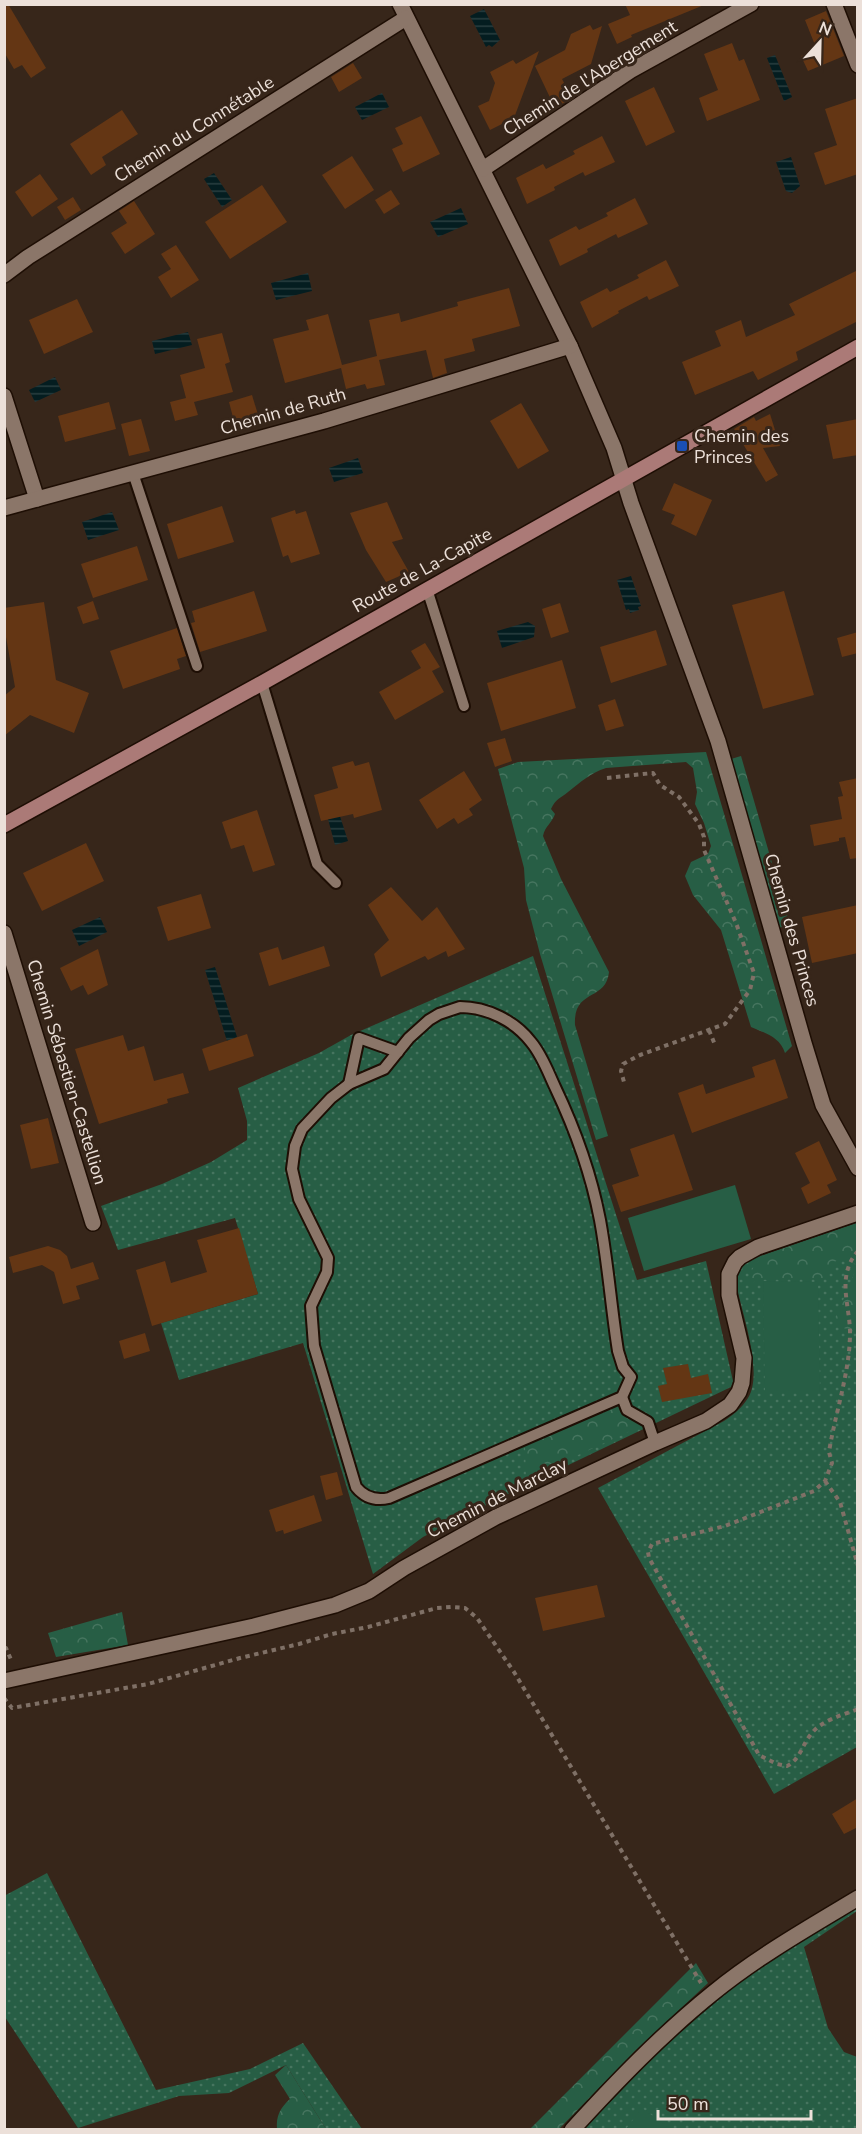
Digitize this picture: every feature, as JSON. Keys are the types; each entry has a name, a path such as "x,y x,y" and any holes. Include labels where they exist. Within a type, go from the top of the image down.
{"street":[{"name":"Chemin de l'Abergement","path":"483,169 630,71 751,4"},
{"path":"834,4 858,65"},
{"name":"Chemin des Princes","path":"403,11 570,346 614,448 631,503 718,741 823,1105 858,1168"},
{"name":"Chemin du Connétable","path":"4,275 403,11"},
{"name":"Chemin de Ruth","path":"4,508 324,421 570,346"},
{"name":"Route de La-Capite","path":"4,825 262,683 858,347"},
{"path":"4,396 37,499"},
{"name":"Chemin Sébastien-Castellion","path":"4,933 93,1223"},
{"name":"Chemin de Marclay","path":"4,1681 254,1626 335,1605 369,1591 404,1568 496,1517 721,1413 739,1392 742,1383 744,1358 729,1295 729,1274 735,1262 746,1252 758,1247 858,1213"},
{"path":"572,2130 642,2057 709,1996 761,1957 858,1898"}],"lane":[{"path":"133,473 197,666"},
{"path":"427,589 464,706"},
{"path":"262,683 317,864 336,883"},
{"path":"460,1007 498,1015 516,1027 532,1043 568,1115 594,1192 618,1351 623,1367 631,1377 622,1397 389,1498 375,1499 359,1491 353,1479 314,1346 311,1325 311,1306 327,1272 328,1258 299,1198 292,1169 295,1146 302,1129 331,1098 349,1084 378,1073 388,1065 409,1038 429,1020 460,1007"},
{"path":"349,1084 359,1038 398,1052"},
{"path":"622,1397 627,1410 648,1422 655,1443"}],"path":[{"path":"606,778 653,773 660,785 679,797 702,831 704,850 736,923 754,973 750,990 725,1024 639,1055 623,1064 621,1071 624,1082"},
{"path":"710,1029 715,1045"},
{"path":"858,1251 850,1260 846,1275 845,1296 850,1336 829,1452 832,1463 825,1481 814,1491 725,1526 652,1544 648,1552 655,1569 759,1755 787,1766 798,1758 811,1734 820,1725 858,1709"},
{"path":"825,1481 840,1502 858,1566"},
{"path":"4,1698 12,1708 129,1688 437,1608 451,1606 465,1608 477,1618 508,1663 709,1996"},
{"path":"4,1648 10,1659"}],"green space":[{"path":"706,752 792,1046 785,1053 776,1039 751,1027 721,930 693,895 685,876 691,862 708,854 711,846 695,804 697,792 693,768 686,762 606,768 595,772 558,799 551,809 555,814 543,836 561,879 609,972 602,988 579,1005 575,1025 608,1136 596,1140 540,954 526,900 524,868 498,769 518,762"},
{"path":"741,756 790,925 778,928 731,759"},
{"path":"533,956 637,1280 706,1261 733,1381 731,1387 423,1537 373,1574 303,1343 179,1380 161,1323 258,1294 235,1218 118,1250 101,1206 162,1184 211,1162 247,1140 247,1121 238,1088 319,1053 351,1035"},
{"path":"735,1185 751,1239 644,1271 628,1218"},
{"path":"857,1223 857,1747 774,1794 598,1488 724,1421 748,1398 754,1375 751,1346 738,1292 738,1275 743,1264 746,1261"},
{"path":"857,1223 857,1265 843,1258 834,1262 825,1278 759,1278 751,1285 750,1275 756,1263 767,1254"},
{"path":"857,1267 858,1333 833,1324"},
{"path":"763,1281 818,1282 820,1393 765,1393"},
{"path":"619,1405 625,1417 639,1427 526,1479 525,1446"},
{"path":"122,1612 128,1645 56,1657 48,1633"},
{"path":"47,1873 156,2090 250,2069 303,2043 362,2129 326,2129 286,2065 229,2093 179,2096 78,2128 5,2017 4,1896"},
{"path":"857,1905 857,1911 804,1947 828,2028 844,2052 857,2057 857,2129 583,2130 676,2036 735,1984 779,1953"},
{"path":"696,1963 708,1983 636,2050 559,2129 530,2129"},
{"path":"286,2065 326,2129 277,2129 279,2112 290,2099 275,2075"},
{"path":"642,2108 671,2129 626,2129"}],"water":[{"path":"484,9 500,40 492,47 489,45 486,47 470,16"},
{"path":"775,55 792,97 784,101 767,58"},
{"path":"382,93 389,107 362,120 355,107"},
{"path":"791,157 800,186 792,193 786,191 776,162"},
{"path":"214,173 232,200 222,207 204,179"},
{"path":"461,208 468,224 438,237 430,222"},
{"path":"308,273 312,291 276,300 271,283"},
{"path":"188,332 192,345 155,354 152,341"},
{"path":"55,377 61,390 35,402 29,390"},
{"path":"358,458 363,473 334,482 329,468"},
{"path":"112,512 119,530 88,540 82,522"},
{"path":"631,576 641,606 638,607 639,610 630,613 629,609 626,610 617,580"},
{"path":"528,622 535,626 534,637 502,648 497,631"},
{"path":"338,810 348,841 335,845 328,819"},
{"path":"100,917 107,932 79,946 72,930"},
{"path":"215,967 237,1037 227,1041 205,970"}],"building":[{"path":"4,4 8,4 46,68 31,78 22,65 14,69 4,52"},
{"path":"625,4 704,5 631,35 632,37 617,44 608,24 630,15"},
{"path":"826,11 844,56 808,71 801,56 817,50 805,20"},
{"path":"590,25 593,30 602,26 591,64 562,79 572,98 555,108 535,66 565,50 571,34"},
{"path":"732,43 739,61 744,59 760,100 707,121 699,98 718,90 704,54"},
{"path":"539,51 514,118 490,130 478,106 489,101 495,83 490,72 513,60 516,64"},
{"path":"353,63 362,78 339,92 331,77"},
{"path":"654,87 675,132 646,146 625,101"},
{"path":"858,98 858,174 825,185 814,153 837,145 825,109"},
{"path":"122,110 138,134 102,157 106,165 91,175 70,144"},
{"path":"421,116 440,154 403,172 392,149 403,144 395,128"},
{"path":"602,136 615,162 585,176 583,172 527,204 516,178 543,164 546,169 575,154 573,151"},
{"path":"352,156 374,190 345,209 322,175"},
{"path":"40,174 58,199 32,217 15,192"},
{"path":"262,185 287,222 230,259 205,222"},
{"path":"391,190 400,204 384,214 375,200"},
{"path":"73,197 81,210 65,220 57,207"},
{"path":"635,198 648,224 618,238 616,234 560,266 549,240 576,226 579,230 608,216 606,213"},
{"path":"134,201 155,234 125,254 111,233 127,223 119,211"},
{"path":"176,245 199,280 171,298 158,277 171,269 161,254"},
{"path":"666,260 679,286 649,300 647,296 592,328 580,302 607,288 610,292 639,278 637,275"},
{"path":"858,270 858,321 796,352 798,360 758,380 753,371 695,395 682,362 721,346 715,331 741,320 746,337 795,315 789,304"},
{"path":"509,288 520,326 472,339 475,351 444,359 447,373 433,378 426,350 379,360 385,385 367,389 365,384 346,389 341,368 285,383 273,339 309,330 306,320 328,314 342,365 377,356 369,320 399,313 401,322 458,306 457,302"},
{"path":"77,299 93,332 44,354 29,320"},
{"path":"222,333 230,362 225,364 233,392 194,402 198,415 175,421 170,402 186,398 180,375 205,368 197,339"},
{"path":"252,395 259,418 235,425 229,402"},
{"path":"109,402 116,429 65,442 58,416"},
{"path":"521,403 549,451 518,469 490,421"},
{"path":"770,414 780,446 763,448 778,475 766,482 734,429 754,417 756,421"},
{"path":"141,419 150,451 129,456 121,424"},
{"path":"858,419 858,455 833,459 826,425"},
{"path":"674,483 712,500 696,536 671,524 675,515 662,510"},
{"path":"387,502 403,539 392,542 409,572 386,582 366,550 350,513"},
{"path":"222,506 234,542 178,559 167,524"},
{"path":"295,510 296,514 306,511 320,554 291,563 288,555 283,557 271,518"},
{"path":"137,546 148,580 93,598 81,564"},
{"path":"254,591 267,631 200,652 191,623 195,622 192,611"},
{"path":"784,591 814,695 763,709 732,605"},
{"path":"93,601 99,619 83,624 77,607"},
{"path":"44,602 56,680 89,693 74,733 30,715 4,736 4,696 15,687 4,626 4,608"},
{"path":"560,603 569,632 551,638 542,609"},
{"path":"177,628 186,656 177,659 180,669 123,689 110,651"},
{"path":"656,630 667,665 611,683 600,647"},
{"path":"858,632 858,653 842,657 837,638"},
{"path":"425,643 440,667 432,671 444,692 395,720 379,692 421,668 411,651"},
{"path":"562,660 576,708 501,731 487,683"},
{"path":"615,699 624,726 606,731 598,705"},
{"path":"505,738 512,761 495,767 487,743"},
{"path":"353,761 355,766 369,762 382,810 354,818 353,814 321,821 314,795 338,788 332,767"},
{"path":"464,771 482,800 469,809 473,815 458,824 454,818 437,829 419,800"},
{"path":"858,778 858,858 850,859 845,837 839,838 839,841 814,846 810,825 842,819 838,797 843,796 839,782"},
{"path":"257,810 275,865 253,872 244,845 231,849 222,822"},
{"path":"86,843 104,881 42,911 23,873"},
{"path":"391,887 422,921 437,907 465,949 448,957 446,951 428,960 425,956 381,977 374,954 389,940 368,905"},
{"path":"201,894 211,928 168,941 157,907"},
{"path":"858,905 858,953 812,963 802,917"},
{"path":"324,946 330,966 269,986 259,953 278,947 282,960"},
{"path":"98,949 108,985 88,995 83,985 71,991 60,968"},
{"path":"247,1034 254,1056 209,1071 202,1049"},
{"path":"123,1035 128,1051 144,1046 154,1081 183,1073 189,1093 167,1099 168,1103 99,1124 75,1049"},
{"path":"775,1059 788,1098 692,1133 678,1093 703,1084 706,1094 755,1077 752,1067"},
{"path":"48,1118 59,1163 31,1169 20,1125"},
{"path":"674,1134 693,1190 621,1212 612,1185 639,1176 630,1149"},
{"path":"819,1141 837,1180 827,1185 831,1193 808,1204 801,1188 810,1183 795,1153"},
{"path":"239,1228 258,1294 152,1326 136,1270 165,1261 171,1283 207,1272 197,1240"},
{"path":"48,1246 60,1250 67,1256 71,1269 93,1262 99,1279 76,1286 80,1299 63,1304 54,1272 42,1265 13,1273 9,1257"},
{"path":"145,1333 150,1351 124,1359 119,1341"},
{"path":"688,1364 691,1378 708,1374 712,1393 662,1402 658,1386 667,1384 663,1368"},
{"path":"337,1472 343,1495 326,1500 320,1476"},
{"path":"314,1495 322,1521 284,1534 283,1530 276,1532 269,1510"},
{"path":"597,1585 605,1617 543,1631 535,1598"},
{"path":"858,1798 858,1827 844,1834 832,1814"}],"place":[{"name":"Chemin des Princes","path":"682,446"}]}
